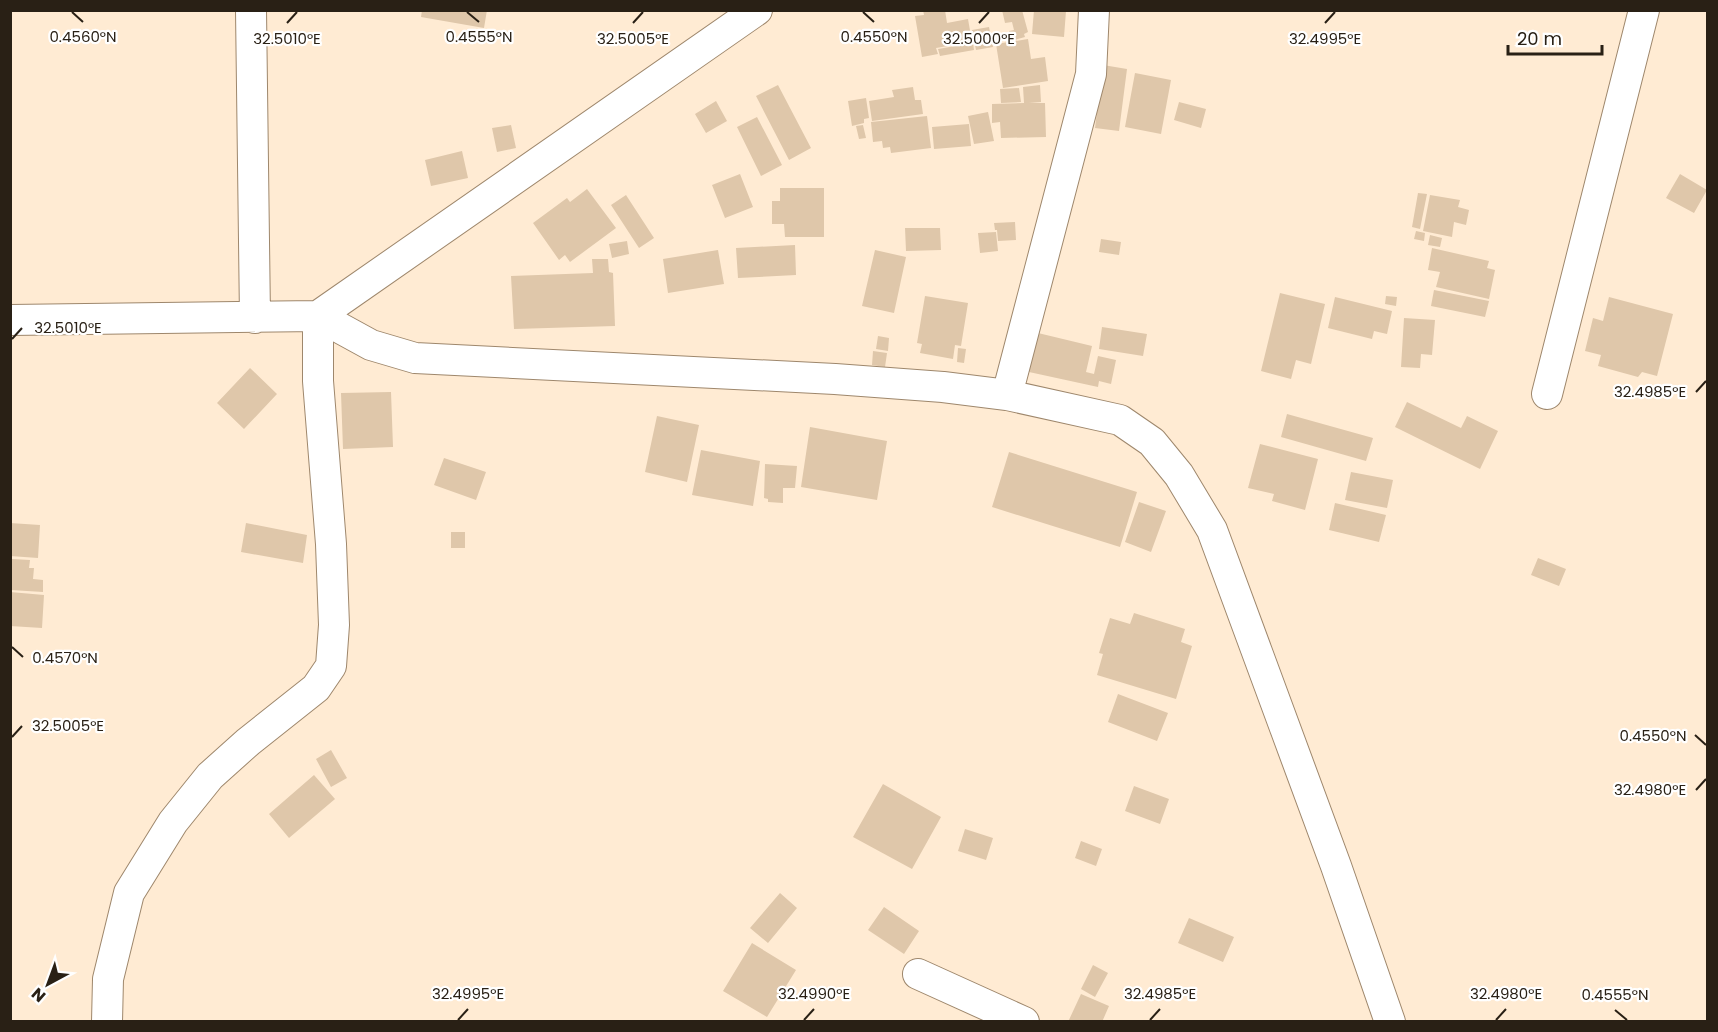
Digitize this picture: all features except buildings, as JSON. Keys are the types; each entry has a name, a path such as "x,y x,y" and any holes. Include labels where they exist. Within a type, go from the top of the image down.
{"street":[{"path":"251,10 255,318"},
{"path":"318,316 757,10"},
{"path":"1007,395 1091,74 1094,10"},
{"path":"1547,394 1644,10"},
{"path":"107,1022 108,979 129,893 173,822 210,776 248,742 316,688 331,666 333,614 331,544 318,381 318,316"},
{"path":"10,320 318,316 371,345 415,358 835,379 943,387 1007,395 1120,420 1152,442 1179,475 1212,530 1336,866 1390,1022"},
{"path":"918,974 1024,1022"}]}
